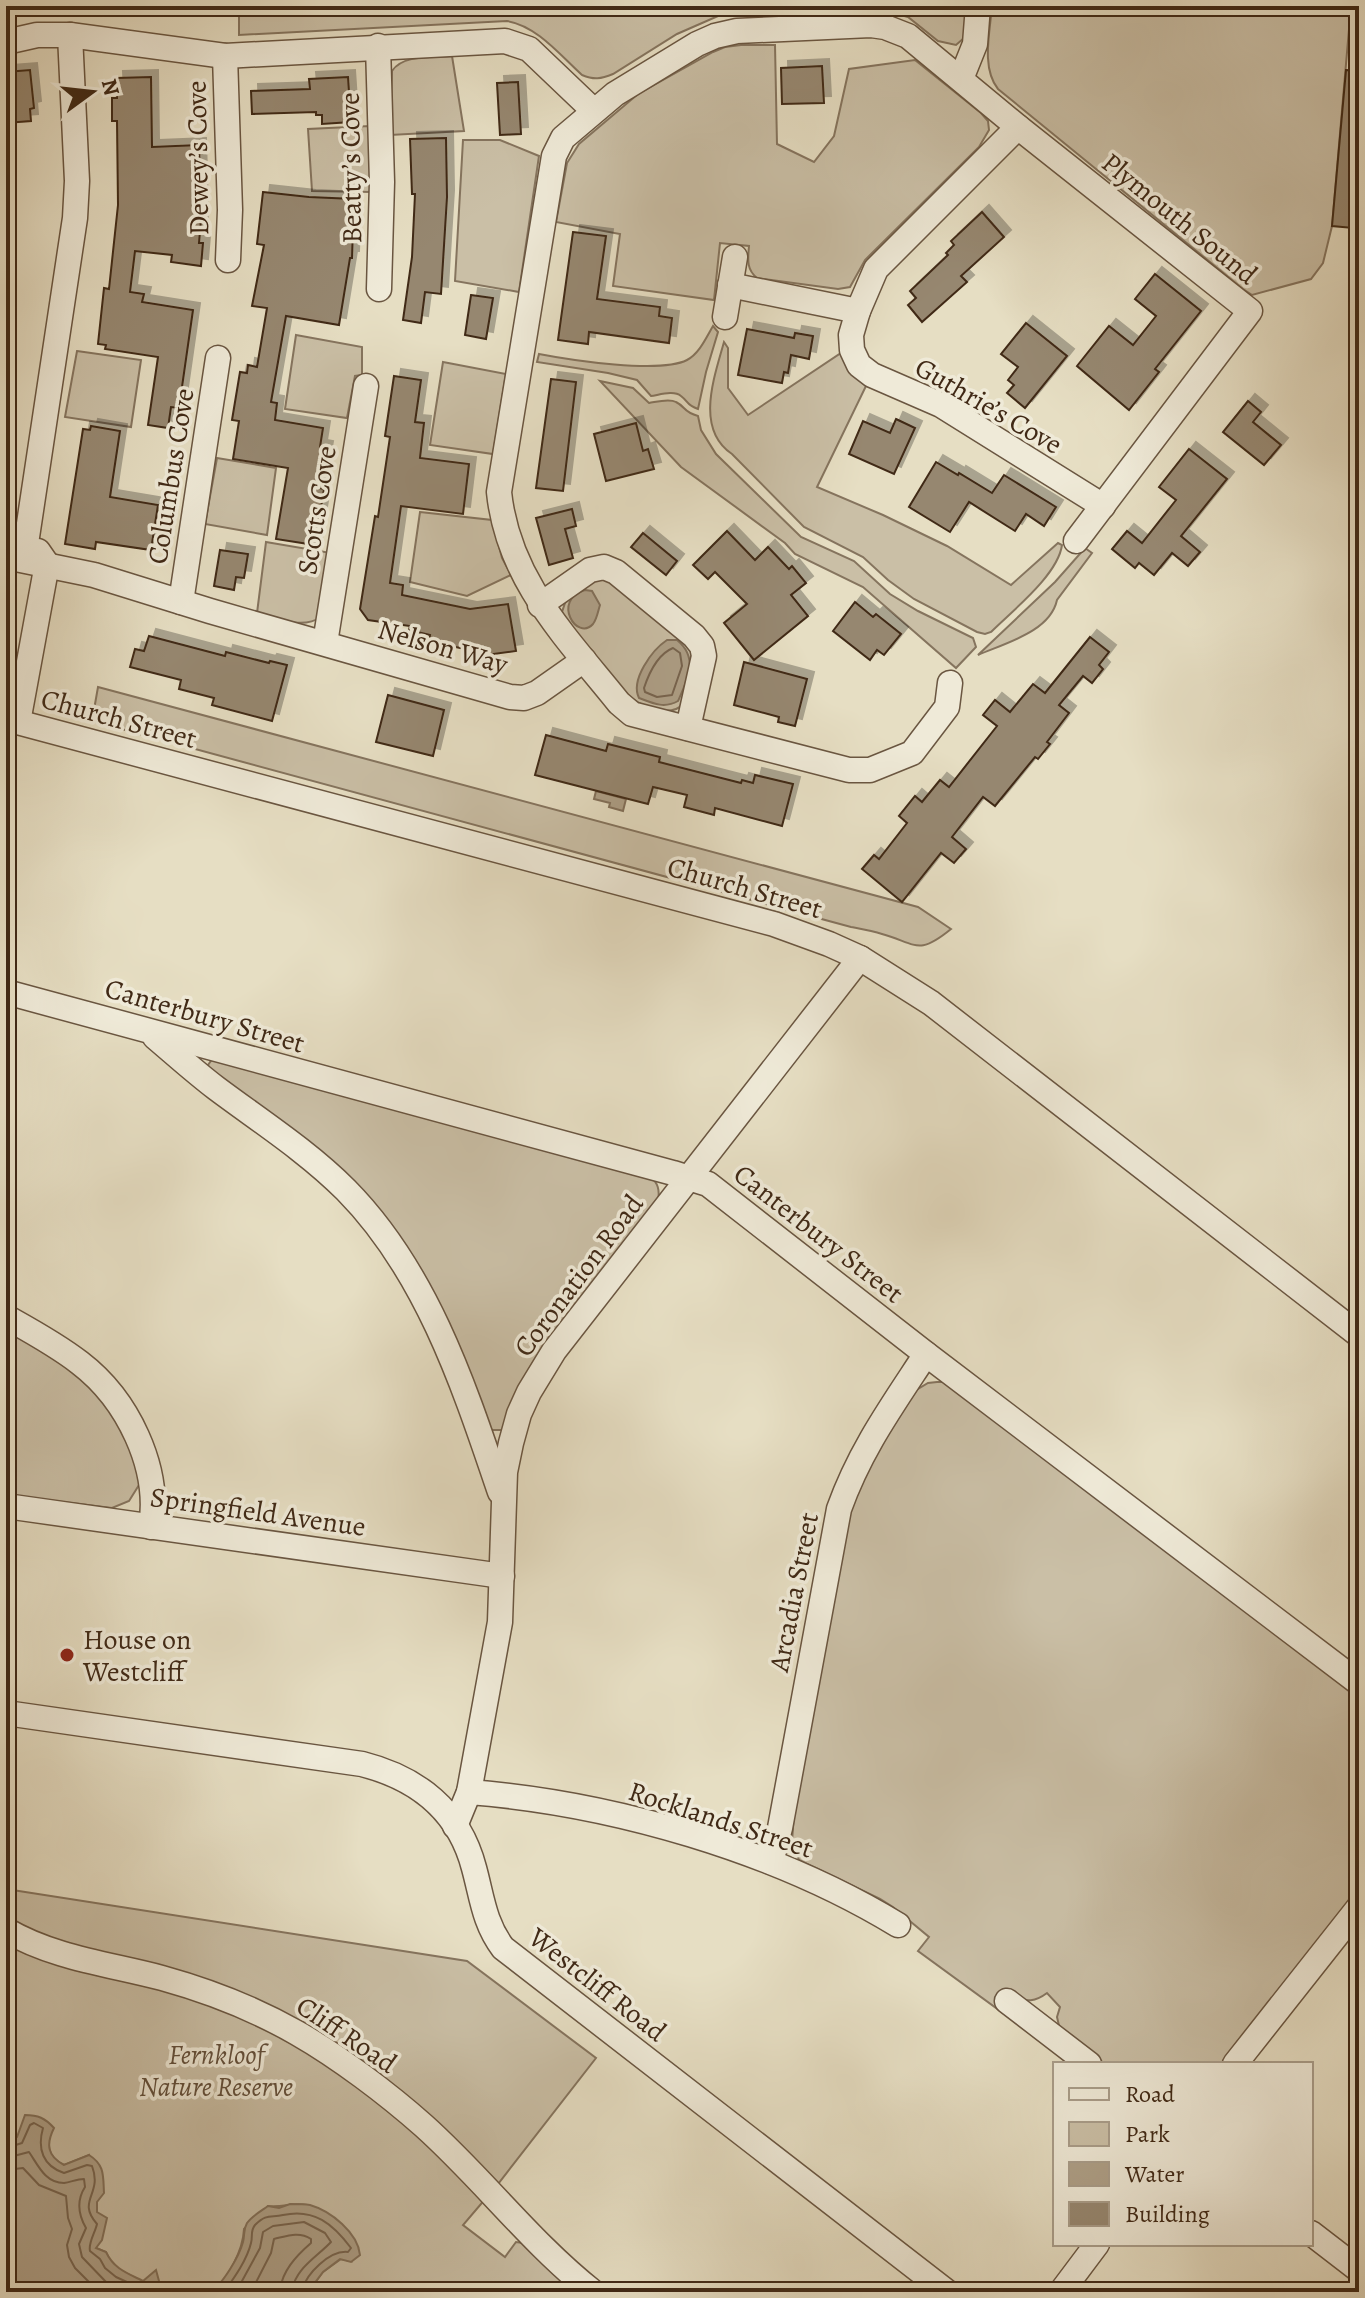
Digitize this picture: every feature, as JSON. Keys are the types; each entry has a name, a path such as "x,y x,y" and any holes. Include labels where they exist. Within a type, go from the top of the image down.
{"street":[{"path":"961,79 975,44 978,6"},
{"name":"Plymouth Sound","path":"594,111 615,94 715,36 737,31 885,27 908,36 1250,311 1076,541"},
{"path":"6,42 37,35 70,35 225,56 492,41 518,44 539,57 594,111 563,138 554,156 500,483 502,510 517,560 540,605 632,714 839,768 870,770 906,757 917,748 947,707 950,683"},
{"path":"12,721 23,555 76,210 70,35"},
{"name":"Beatty’s Cove","path":"378,46 382,182 379,289"},
{"name":"Dewey’s Cove","path":"225,56 230,210 228,260"},
{"name":"Guthrie’s Cove","path":"1018,127 876,269 858,311 851,343 855,358 865,371 941,405 1103,506"},
{"path":"725,317 735,257"},
{"path":"730,285 858,311"},
{"name":"Columbus Cove","path":"181,602 218,358"},
{"name":"Scotts Cove","path":"325,643 366,386"},
{"name":"Nelson Way","path":"23,555 510,697 524,698 537,693 584,660"},
{"path":"540,605 590,570 604,567 616,572 694,636 702,646 704,656 688,728"},
{"name":"Church Street","path":"12,721 774,924 860,958 931,1003 1359,1335"},
{"name":"Coronation Road","path":"455,1826 469,1792 500,1622 505,1472 519,1414 540,1371 563,1339 860,958"},
{"name":"Canterbury Street","path":"6,992 708,1184 1359,1683"},
{"path":"148,1032 306,1154 368,1215 403,1265 436,1325 466,1393 503,1502"},
{"path":"6,1317 80,1363 110,1392 122,1409 133,1428 148,1469 154,1511 151,1527"},
{"name":"Arcadia Street","path":"771,1862 780,1828 839,1509 870,1438 926,1354"},
{"name":"Springfield Avenue","path":"6,1506 502,1576"},
{"name":"Westcliff Road","path":"6,1713 371,1767 416,1785 431,1797 455,1826 470,1854 485,1918 503,1948 947,2292"},
{"name":"Rocklands Street","path":"469,1792 514,1795 648,1821 771,1862 866,1905 898,1925"},
{"path":"1237,2062 1359,1907"},
{"name":"Cliff Road","path":"6,1930 50,1951 161,1978 218,1996 299,2034 354,2071 425,2127 525,2230 593,2292"},
{"path":"1007,2001 1086,2062"},
{"path":"1313,2235 1359,2270"},
{"path":"1061,2292 1096,2246"}],"green space":[{"path":"239,6 968,6 964,38 956,45 938,41 908,17 882,10 718,16 677,34 613,74 590,78 582,75 538,35 507,21 239,35"},
{"path":"992,6 1351,6 1332,226 1323,263 1311,279 1252,295 998,89 988,60"},
{"path":"741,45 775,45 777,144 814,162 834,136 849,69 915,60 981,113 988,121 989,130 979,147 865,260 850,287 838,289 757,278 749,267 749,246 720,243 714,300 613,286 620,234 556,222 567,163 579,144 638,94 713,52"},
{"path":"452,56 464,131 390,135 392,71 411,59"},
{"path":"370,126 372,192 312,191 308,129"},
{"path":"463,140 500,140 539,156 519,292 455,281"},
{"path":"713,326 718,332 698,409 678,394 651,396 637,380 537,362 539,354 636,366 674,364 695,354"},
{"path":"296,335 362,347 362,375 355,376 347,418 285,409"},
{"path":"724,342 728,348 728,388 748,415 841,353 866,386 817,487 947,546 1011,585 1058,543 1062,545 1052,568 1022,603 985,634 914,599 863,557 804,527 721,443 714,431 710,402"},
{"path":"77,351 141,360 131,427 65,417"},
{"path":"443,362 506,374 493,454 430,445"},
{"path":"600,381 633,388 649,403 673,401 698,416 701,430 716,454 801,537 854,561 890,594 973,638 976,647 956,668 863,587 795,554 785,543 681,467"},
{"path":"217,458 276,468 267,535 205,524"},
{"path":"420,512 492,520 502,558 511,575 467,596 410,582"},
{"path":"266,542 331,553 321,617 298,623 257,613"},
{"path":"1085,548 1092,553 1046,620 1025,635 978,655 1055,582"},
{"path":"603,574 688,640 696,656 683,704 677,708 663,711 632,698 565,622 562,612 567,597"},
{"path":"98,687 918,907 951,929 931,943 911,944 92,721"},
{"path":"213,1058 650,1176 655,1181 658,1201 502,1430 492,1430 488,1426 461,1356 298,1134 211,1072 208,1065"},
{"path":"6,1328 69,1366 108,1404 139,1467 139,1485 129,1501 112,1508 6,1495"},
{"path":"945,1382 960,1389 1359,1695 1359,1893 1224,2062 1102,2062 1060,2030 1057,2017 1060,2007 1047,1993 1031,2000 1014,1997 1003,2013 918,1951 929,1937 893,1907 799,1860 792,1842 794,1813 847,1520 865,1469 913,1392 928,1383"},
{"name":"Fernkloof Nature Reserve","path":"6,1889 467,1961 596,2058 463,2225 505,2257 516,2242 523,2243 582,2292 308,2292 323,2272 341,2259 351,2261 332,2228 313,2207 302,2204 268,2206 244,2229 234,2264 211,2292 162,2292 120,2270 111,2263 106,2252 96,2248 96,2202 89,2155 64,2165 51,2154 49,2138 17,2137 6,2141"}],"water":[{"path":"585,590 592,591 600,605 593,624 580,628 570,618 568,610 575,595"},
{"path":"667,640 677,640 684,647 690,669 678,701 663,705 639,698 637,683 649,658"},
{"path":"596,791 626,799 623,811 609,807 610,803 594,799"},
{"path":"25,2115 41,2118 54,2128 50,2139 51,2154 64,2165 89,2155 98,2163 104,2193 97,2202 97,2212 107,2218 102,2240 96,2248 106,2252 122,2270 143,2281 156,2270 162,2292 6,2292 6,2141 17,2137"},
{"path":"290,2204 310,2205 335,2218 349,2231 360,2255 351,2262 340,2259 323,2272 308,2292 211,2292 234,2262 249,2220 268,2206 279,2208"}],"building":[{"path":"822,66 824,103 782,104 781,68"},
{"path":"30,70 34,108 30,109 31,121 6,123 6,72"},
{"path":"1346,70 1359,71 1359,167 1353,228 1332,226"},
{"path":"151,77 152,147 199,145 201,266 171,262 172,255 135,251 130,292 144,294 142,302 193,310 179,408 171,407 168,428 148,425 158,357 105,349 106,345 98,344 104,288 109,289 118,205 117,121 112,121 112,98 117,98 116,78"},
{"path":"348,77 351,122 322,124 322,115 316,115 316,112 252,114 251,91 310,89 309,79"},
{"path":"518,82 521,134 500,135 497,83"},
{"path":"446,138 447,197 441,294 425,292 421,323 403,320 412,257 415,194 412,194 410,139"},
{"path":"263,192 354,199 352,258 339,325 286,316 271,402 277,403 275,420 323,428 320,447 326,448 319,488 324,489 315,545 276,539 288,468 233,459 239,421 232,420 240,372 247,373 248,365 257,367 267,308 252,306 264,245 257,244"},
{"path":"982,212 1004,237 961,276 967,282 922,322 908,305 916,298 910,291 948,255 946,253 954,245 951,241"},
{"path":"573,232 606,236 597,299 660,307 659,316 672,318 669,343 589,332 588,344 558,340"},
{"path":"1155,274 1201,311 1155,369 1159,372 1129,410 1077,366 1109,326 1133,345 1156,316 1135,299"},
{"path":"471,295 493,298 486,339 465,335"},
{"path":"1026,323 1067,356 1025,408 1007,393 1014,385 1008,380 1018,367 1001,354"},
{"path":"747,329 794,338 795,333 813,336 809,359 791,355 788,373 784,372 782,383 738,375"},
{"path":"394,376 421,380 415,422 424,423 420,458 469,464 463,514 401,506 390,583 403,585 402,595 470,609 508,604 516,651 479,656 478,652 429,641 430,635 409,630 410,626 368,620 360,609 390,437 385,436"},
{"path":"551,379 576,382 563,491 536,488"},
{"path":"1248,401 1261,412 1253,422 1281,445 1264,465 1223,432"},
{"path":"896,419 915,428 894,474 849,454 863,421 890,433"},
{"path":"636,423 643,451 648,449 654,469 606,481 594,434"},
{"path":"91,426 120,431 110,497 158,505 151,550 96,542 95,549 65,544 83,429 90,430"},
{"path":"1189,449 1227,479 1181,536 1200,552 1188,566 1172,553 1154,575 1139,563 1135,568 1112,549 1127,531 1142,543 1176,500 1159,487"},
{"path":"936,462 992,493 1004,475 1056,507 1044,526 1026,514 1015,531 969,502 950,532 909,507"},
{"path":"572,509 576,526 565,529 573,558 549,565 536,518"},
{"path":"727,531 755,560 768,547 789,569 792,566 806,583 791,595 808,616 754,660 724,623 747,604 715,572 708,579 693,565"},
{"path":"643,533 677,561 666,575 631,547"},
{"path":"220,550 248,554 244,578 236,577 234,590 214,586"},
{"path":"855,602 901,634 884,655 877,650 870,660 833,631"},
{"path":"149,636 225,656 226,652 287,665 272,721 212,705 214,698 179,689 181,680 130,667 135,649 144,651"},
{"path":"1090,637 1109,652 1099,665 1103,669 1092,683 1083,676 1059,705 1069,713 1038,759 1035,757 995,806 983,797 952,837 966,849 954,863 941,853 902,902 862,869 874,855 879,859 907,823 899,816 915,796 922,802 940,780 949,787 997,726 983,715 995,700 1010,712 1033,684 1045,693"},
{"path":"744,662 807,679 795,726 778,722 779,717 734,705"},
{"path":"388,695 444,710 433,756 376,742"},
{"path":"546,735 606,751 608,744 660,757 659,762 741,783 742,780 753,783 755,775 793,784 782,826 715,808 714,815 684,807 687,795 653,787 648,804 535,775"}],"place":[{"name":"House on Westcliff","path":"67,1655"}]}
